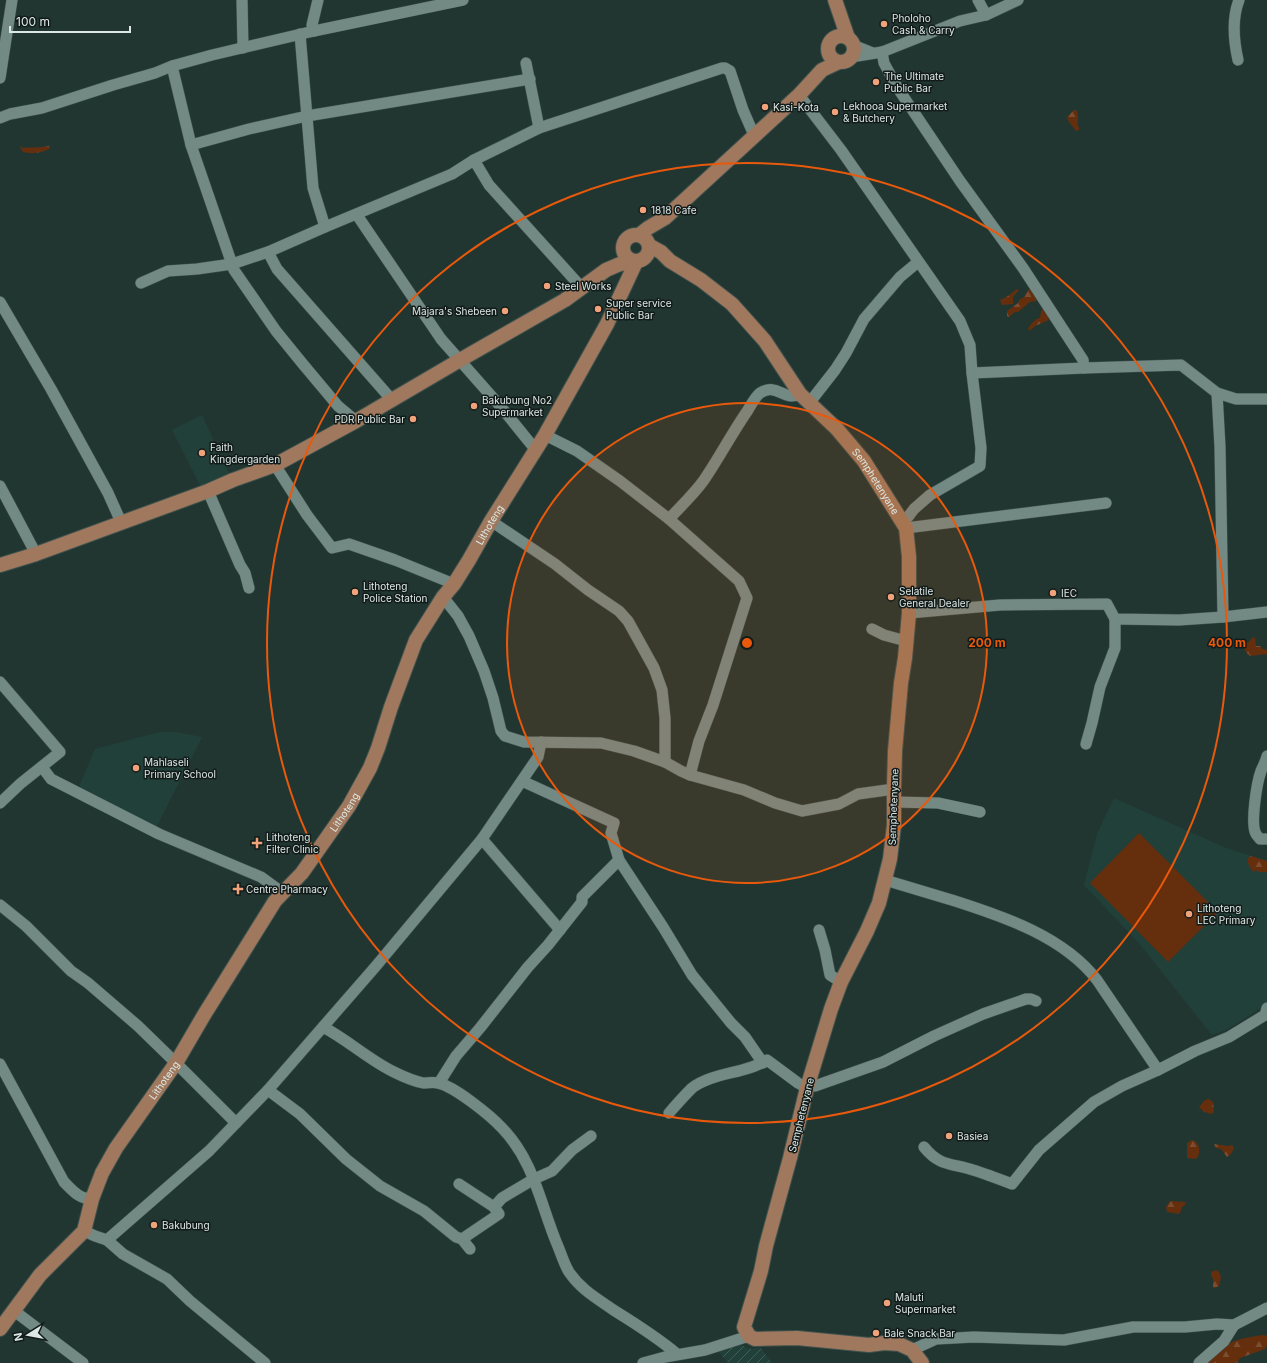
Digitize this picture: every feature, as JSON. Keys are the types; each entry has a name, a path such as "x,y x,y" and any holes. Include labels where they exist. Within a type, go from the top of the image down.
{"main road":[{"path":"836,4 833,39 829,45 844,51"},
{"path":"836,4 844,51"},
{"path":"646,242 660,229 665,218 799,95 822,70 844,51"},
{"path":"606,270 623,248 629,237 634,235 646,242 650,251 647,256 638,261"},
{"name":"Semphetenyane","path":"646,242 670,261 701,280 732,304 765,341 805,398 837,429 864,461 904,525 909,557 909,613 901,683 894,795 894,825 890,859 879,903 867,931 841,982 831,1009 808,1085 766,1246 761,1271 744,1326 749,1336"},
{"path":"623,248 625,256 638,261"},
{"path":"0,565 36,554 275,465 356,421 565,300 606,270 620,264 638,261 670,261"},
{"name":"Lithoteng","path":"84,1231 92,1199 102,1173 116,1148 176,1062 264,917 275,901 302,873 350,806 370,768 378,748 396,693 416,640 443,597 454,584 470,560 491,521 545,435 607,324 638,261"},
{"path":"0,1329 40,1275 84,1231"},
{"path":"749,1336 755,1339 797,1338 863,1344 899,1344 912,1350 922,1363"}],"street":[{"path":"0,78 12,0"},
{"path":"242,0 243,48"},
{"path":"314,31 312,25 318,0"},
{"path":"0,118 10,114 42,108 155,73 172,66 300,34 435,3 463,0"},
{"path":"978,0 986,15"},
{"path":"844,51 878,53 960,21 986,15 1018,0"},
{"path":"1238,60 1234,35 1237,5 1239,0"},
{"path":"300,34 313,188 325,227"},
{"path":"878,53 897,87 960,181 1024,268 1083,360 1084,368"},
{"path":"526,62 539,128"},
{"path":"172,66 192,145 234,270 276,331 338,406 356,421"},
{"path":"141,283 168,271 232,264 268,252 452,174 474,160 539,128 722,68 726,68 730,71 743,110 754,135"},
{"path":"192,145 249,129 307,116 530,79"},
{"path":"799,95 841,150 960,321 970,345 981,448 980,466 930,495 914,509 904,525"},
{"path":"474,160 489,185 582,288"},
{"path":"357,215 441,339 535,449"},
{"path":"268,252 277,269 392,400"},
{"path":"669,519 703,481 758,395 767,390 780,391 788,396 805,398 835,370 864,319 900,277 918,262"},
{"path":"0,302 51,388 108,493 121,522"},
{"path":"972,373 1181,365 1217,393 1236,399 1267,399"},
{"path":"1217,393 1220,454 1223,617"},
{"path":"545,435 577,451 620,481 669,519 739,581 747,598 713,705 699,741 690,775"},
{"path":"275,465 307,515 332,548 350,544 396,560 454,584"},
{"path":"0,486 36,554"},
{"path":"208,491 240,566 245,573 249,588"},
{"path":"904,525 1106,503"},
{"path":"491,521 555,564 588,590 619,611 628,622 654,668 662,690 665,718 665,762"},
{"path":"443,597 458,616 469,636 484,671 493,698 501,731 505,736 524,742 600,743 634,751 665,762 690,775 744,790 775,803 802,810 839,804 858,794 894,795 980,812"},
{"path":"909,613 1000,605 1107,604 1115,619 1115,648 1100,687 1086,744"},
{"path":"1115,619 1179,620 1267,612"},
{"path":"872,629 884,635 906,641"},
{"path":"0,682 60,752 20,784 0,803"},
{"path":"107,1240 208,1151 268,1090 376,966 482,839 538,757 542,742"},
{"path":"1267,756 1262,769 1256,796 1254,826 1256,834 1260,838 1267,839"},
{"path":"42,767 51,779 56,782 159,834 261,877 283,893"},
{"path":"522,781 614,823 611,833 619,860 692,975 745,1038 763,1063"},
{"path":"482,839 560,930"},
{"path":"439,1083 456,1056 582,902 582,896 619,860"},
{"path":"885,880 991,912 1040,934 1078,959 1101,985 1158,1070"},
{"path":"0,905 26,926 71,971 88,983 138,1026 236,1123"},
{"path":"819,930 826,950 830,975 841,982"},
{"path":"669,1113 693,1088 702,1082 755,1067 767,1060 798,1083 815,1086 883,1062 952,1028 1012,1003 1026,999 1036,1001"},
{"path":"924,1147 931,1156 942,1162 972,1169 1012,1184 1039,1150 1094,1102 1122,1086 1228,1037 1265,1015 1267,1008"},
{"path":"323,1027 395,1072 422,1083 439,1083 464,1096 501,1126 515,1142 526,1160 534,1179 547,1220 563,1259 568,1271 577,1283 587,1293 622,1315 677,1354"},
{"path":"0,1064 3,1078 64,1182 77,1195 85,1199 92,1199"},
{"path":"268,1090 300,1114 346,1159 380,1186 424,1211 456,1237 462,1239 470,1249"},
{"path":"494,1207 502,1198 534,1179 552,1171 572,1150 591,1136"},
{"path":"459,1184 494,1207 499,1214 462,1239"},
{"path":"84,1231 107,1240 123,1254 167,1278 207,1316 265,1363"},
{"path":"1199,1363 1224,1341 1234,1325 1267,1308"},
{"path":"13,1310 83,1363"},
{"path":"912,1350 936,1339 982,1338 1064,1340 1133,1327 1184,1327 1218,1324 1234,1325"},
{"path":"644,1363 677,1354 705,1350 749,1336"}],"shaded area":[{"name":"Faith Kingdergarden","path":"202,415 230,476 201,487 172,430"},
{"name":"Mahlaseli Primary School","path":"160,732 175,732 202,737 156,828 79,787 95,749"},
{"name":"Lithoteng LEC Primary","path":"1114,798 1226,848 1267,861 1267,1004 1226,1030 1212,1035 1138,942 1084,885 1097,834"},
{"path":"735,1345 741,1345 751,1349 760,1347 772,1363 728,1363 719,1352"}],"green space":[{"path":"1074,110 1076,110 1078,114 1079,130 1076,131 1067,117"},
{"path":"22,146 22,148 49,146 50,148 37,153 30,153 23,152 20,147"},
{"path":"1017,289 1019,290 1013,297 1013,304 1002,305 1000,300"},
{"path":"1029,289 1033,289 1037,298 1036,301 1030,302 1018,312 1015,312 1009,317 1007,316 1007,311 1024,297"},
{"path":"1043,309 1045,310 1049,320 1035,326 1031,330 1028,330 1032,322 1040,318 1041,311"},
{"path":"1253,637 1255,638 1256,646 1260,646 1267,650 1267,654 1250,656 1246,652 1244,644 1249,642"},
{"path":"1139,833 1218,912 1168,962 1090,883"},
{"path":"1251,856 1267,861 1267,872 1259,872 1256,870 1254,872 1248,862 1248,858"},
{"path":"1209,1099 1213,1102 1214,1111 1212,1114 1204,1112 1199,1107 1205,1100"},
{"path":"1192,1140 1197,1143 1199,1147 1198,1157 1195,1159 1187,1158 1187,1143"},
{"path":"1214,1144 1228,1146 1232,1145 1234,1148 1231,1154 1227,1157 1221,1149 1216,1148"},
{"path":"1170,1201 1185,1202 1186,1204 1182,1207 1180,1213 1178,1214 1167,1212 1166,1207"},
{"path":"1216,1270 1219,1272 1221,1277 1219,1286 1214,1288 1211,1272"},
{"path":"1263,1335 1267,1336 1267,1345 1265,1349 1240,1358 1237,1363 1207,1363 1222,1348 1236,1340"}],"place":[{"name":"Pholoho Cash & Carry","path":"884,24"},
{"name":"The Ultimate Public Bar","path":"876,82"},
{"name":"Kasi-Kota","path":"765,107"},
{"name":"Lekhooa Supermarket & Butchery","path":"835,112"},
{"name":"1818 Cafe","path":"643,210"},
{"name":"Steel Works","path":"547,286"},
{"name":"Super service Public Bar","path":"598,309"},
{"name":"Majara's Shebeen","path":"505,311"},
{"name":"Bakubung No2 Supermarket","path":"474,406"},
{"name":"PDR Public Bar","path":"413,419"},
{"name":"Faith Kingdergarden","path":"202,453"},
{"name":"Lithoteng Police Station","path":"355,592"},
{"name":"IEC","path":"1053,593"},
{"name":"Selatile General Dealer","path":"891,597"},
{"name":"Mahlaseli Primary School","path":"136,768"},
{"name":"Lithoteng Filter Clinic","path":"257,843"},
{"name":"Centre Pharmacy","path":"238,889"},
{"name":"Lithoteng LEC Primary","path":"1189,914"},
{"name":"Basiea","path":"949,1136"},
{"name":"Bakubung","path":"154,1225"},
{"name":"Maluti Supermarket","path":"887,1303"},
{"name":"Bale Snack Bar","path":"876,1333"}]}
